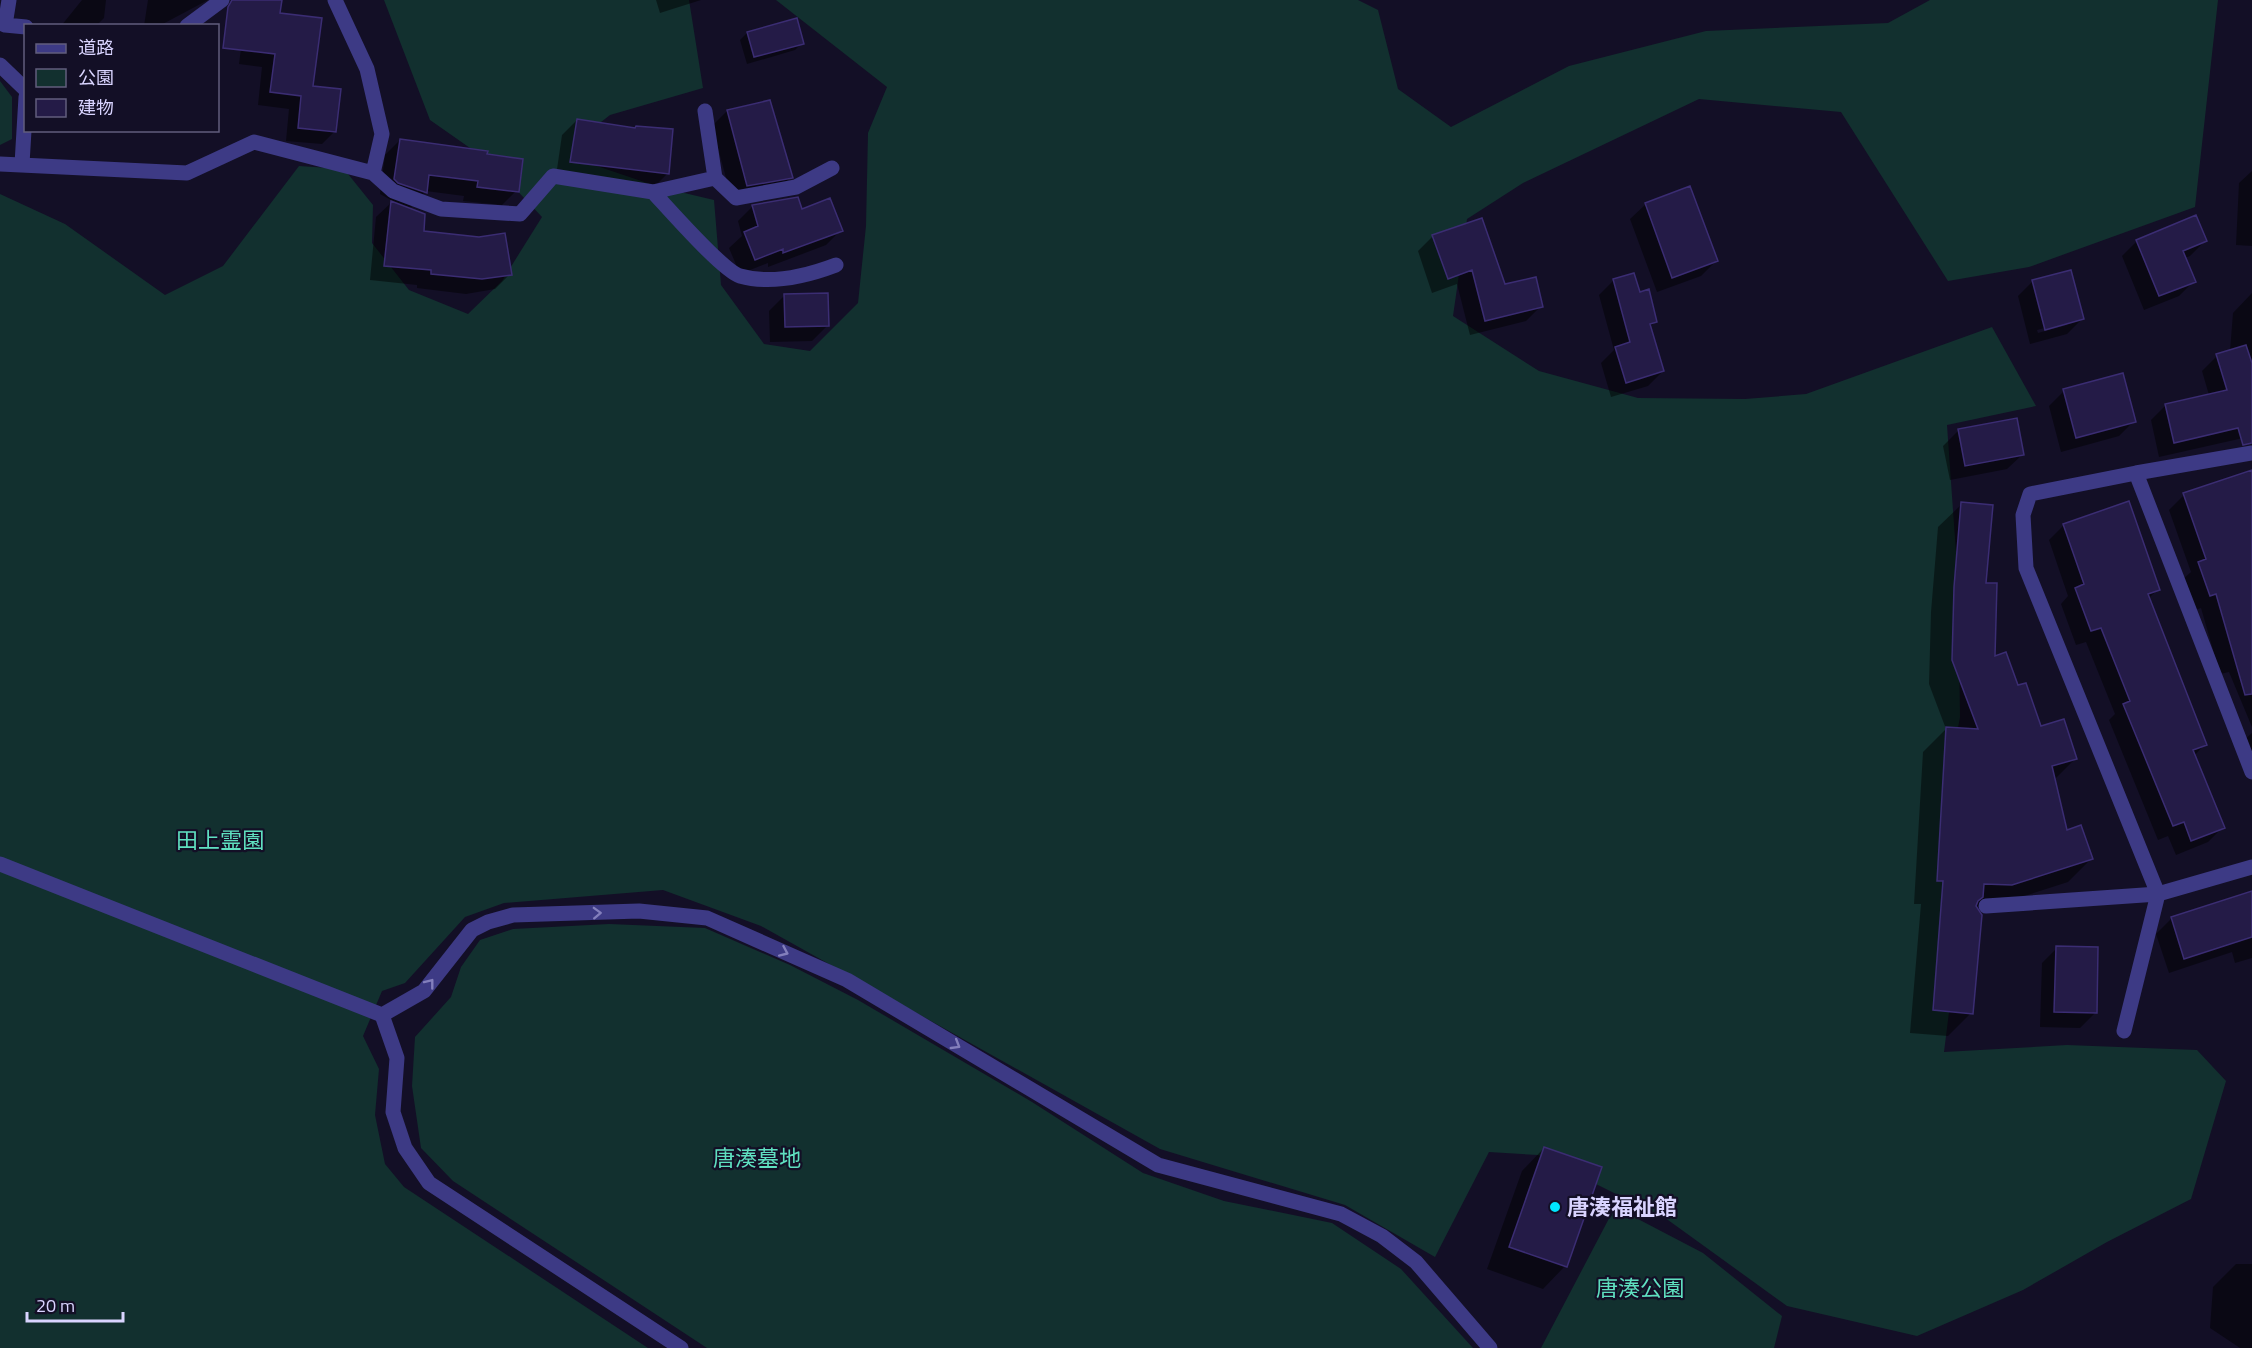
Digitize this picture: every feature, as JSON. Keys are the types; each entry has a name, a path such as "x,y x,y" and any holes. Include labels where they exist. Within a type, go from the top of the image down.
{"street":[{"path":"9,0 3,24 24,27"},
{"path":"190,24 222,0"},
{"path":"335,0 367,69 382,134 373,173"},
{"path":"0,65 24,88"},
{"path":"705,111 715,178 736,198 796,187 832,168"},
{"path":"22,164 24,130"},
{"path":"0,164 188,173 254,142 373,173 393,191 441,209 520,214 553,176 653,192 715,178"},
{"path":"653,192 708,250 738,276 773,279 810,275 836,265"},
{"path":"2124,1031 2158,894 2026,568 2023,515 2030,494 2136,472 2252,453"},
{"path":"2136,472 2252,772"},
{"path":"0,864 382,1015 397,1058 393,1112 405,1148 429,1183 681,1348"},
{"path":"1986,906 2158,894 2252,867"},
{"path":"382,1015 424,991 471,930 488,922 513,915 639,911 707,918 847,980 1158,1165 1341,1214 1382,1236 1416,1262 1487,1345"}],"green space":[{"name":"田上霊園","path":"384,0 689,0 703,88 610,115 577,141 591,164 659,187 714,200 721,285 764,344 810,351 858,303 866,226 868,133 887,87 776,0 1358,0 1378,10 1398,89 1451,127 1569,66 1706,31 1888,23 1930,0 2218,0 2195,207 2029,267 1948,281 1841,112 1699,99 1523,183 1467,219 1453,316 1539,371 1638,398 1745,399 1806,394 1992,327 2036,406 1947,425 1958,581 1960,717 1946,794 1963,900 1944,1052 2067,1045 2197,1050 2226,1081 2191,1199 2107,1242 2023,1290 1917,1336 1787,1306 1668,1220 1538,1155 1489,1152 1435,1257 1345,1205 1160,1149 761,926 663,890 504,903 465,917 405,983 382,991 363,1036 379,1069 375,1115 385,1164 404,1187 648,1348 0,1348 0,194 65,224 165,295 223,266 299,166 344,169 373,205 372,243 409,290 468,314 502,281 542,217 490,162 430,120"},
{"path":"0,81 12,97 12,139 0,145"},
{"name":"唐湊墓地","path":"609,924 705,928 790,965 858,1000 1032,1102 1143,1173 1224,1201 1332,1223 1401,1269 1473,1348 707,1348 453,1181 421,1148 412,1086 415,1037 451,997 461,967 480,940 513,929"},
{"name":"唐湊公園","path":"1615,1207 1703,1253 1782,1316 1774,1348 1541,1348"}],"building":[{"path":"232,0 282,0 280,13 322,18 313,86 341,89 336,132 298,128 301,96 270,92 275,54 223,48 228,7"},
{"path":"797,18 804,44 754,57 747,32"},
{"path":"770,100 793,178 747,186 727,110"},
{"path":"577,119 635,128 636,126 673,129 669,174 570,162"},
{"path":"400,139 488,151 487,154 523,159 519,192 477,187 478,181 429,175 427,193 398,183 394,179"},
{"path":"1690,186 1718,261 1672,278 1645,203"},
{"path":"798,197 802,209 830,198 843,231 783,253 783,249 755,260 744,232 758,226 752,205"},
{"path":"391,201 425,214 424,231 479,237 505,233 512,275 482,279 431,274 431,270 384,266"},
{"path":"2196,215 2207,241 2183,251 2196,282 2159,296 2136,240"},
{"path":"1482,218 1505,284 1536,277 1543,307 1485,321 1472,270 1448,279 1432,235"},
{"path":"2071,270 2084,319 2045,330 2032,280"},
{"path":"1634,273 1640,292 1649,289 1657,322 1650,324 1664,371 1626,383 1615,347 1630,342 1613,279"},
{"path":"828,293 829,326 785,327 784,294"},
{"path":"2246,345 2252,363 2252,443 2243,445 2238,428 2174,443 2165,404 2227,390 2216,354"},
{"path":"2123,373 2136,422 2076,438 2063,389"},
{"path":"2017,418 2024,455 1965,466 1958,429"},
{"path":"2252,470 2252,694 2245,695 2216,594 2210,596 2198,562 2206,559 2183,493"},
{"path":"2129,501 2160,590 2148,594 2207,745 2193,750 2225,828 2191,841 2184,822 2173,826 2123,704 2130,701 2101,628 2091,631 2075,588 2084,584 2063,524"},
{"path":"1961,502 1993,505 1986,583 1997,583 1995,656 2006,652 2018,685 2026,683 2041,726 2064,719 2077,759 2052,766 2067,830 2081,825 2093,859 2012,885 1984,884 1983,897 1976,906 1982,915 1973,1014 1933,1010 1943,881 1937,881 1946,727 1978,729 1952,660 1954,587"},
{"path":"2252,891 2252,937 2184,959 2171,917"},
{"path":"2056,946 2098,947 2097,1013 2054,1012"},
{"name":"唐湊福祉館","path":"1544,1147 1602,1167 1567,1267 1509,1247"}],"place":[{"name":"唐湊福祉館","path":"1555,1207"}]}
